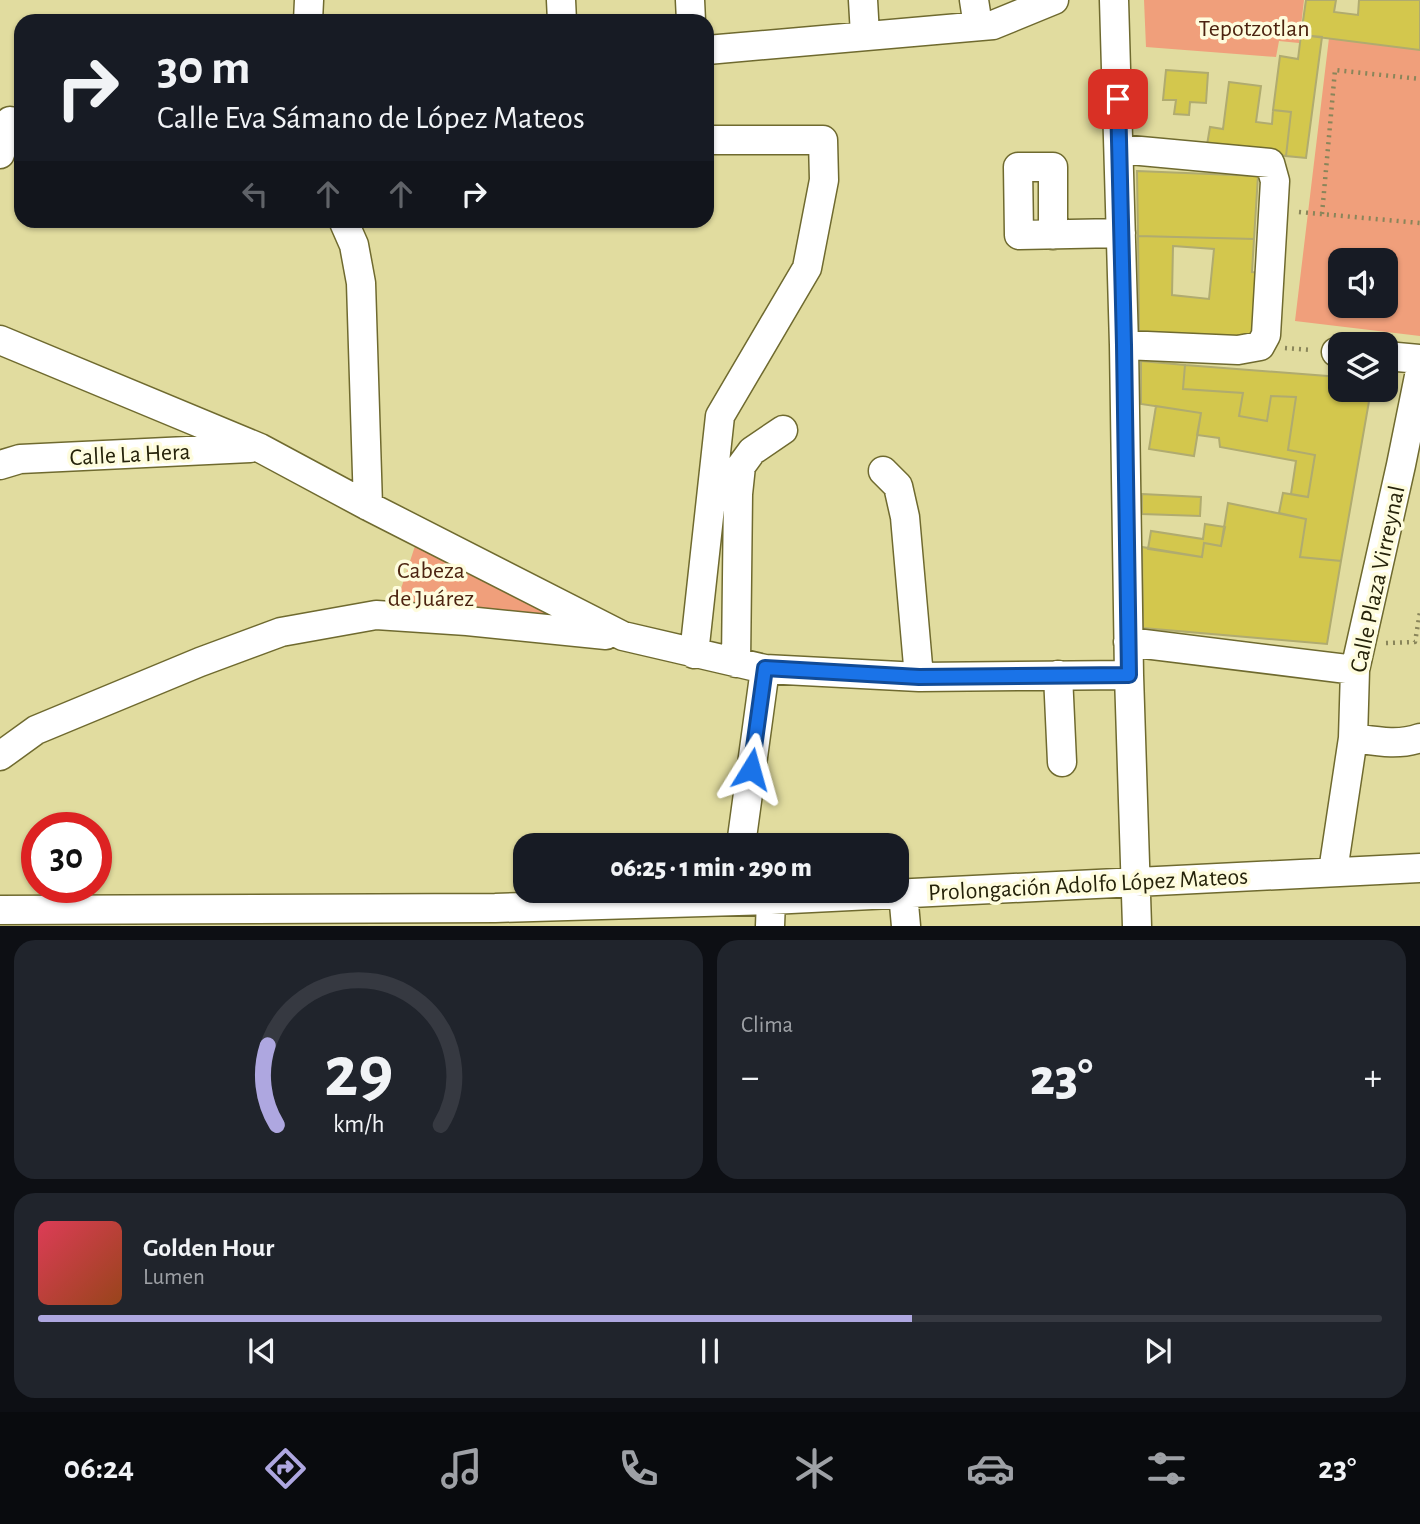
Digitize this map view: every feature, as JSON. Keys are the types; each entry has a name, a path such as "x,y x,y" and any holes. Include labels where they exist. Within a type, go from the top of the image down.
{"street":[{"path":"863,0 864,35"},
{"path":"714,49 864,35 976,13 993,25 1054,0"},
{"path":"1114,0 1137,926"},
{"path":"0,154 10,121"},
{"path":"694,654 720,416 807,268 824,180 823,140 714,140"},
{"path":"1119,149 1270,163 1275,181 1266,335 1260,346 1238,350 1124,345"},
{"path":"347,228 354,245 361,283 368,506"},
{"path":"1053,235 1121,233"},
{"path":"0,340 260,448 623,636"},
{"path":"1398,357 1420,359"},
{"name":"Calle Plaza Virreynal","path":"1333,871 1353,738 1358,657 1420,371"},
{"path":"736,663 738,494 741,466 752,451 783,430"},
{"name":"Calle La Hera","path":"0,464 20,458 260,448"},
{"path":"883,471 898,486 905,517 919,677"},
{"path":"0,756 36,730 200,662 281,632 376,615 623,636 765,668 919,677 1129,675"},
{"path":"1128,642 1358,657"},
{"path":"743,833 765,668"},
{"path":"1058,675 1062,762"},
{"path":"1353,738 1390,743 1411,742 1420,738"},
{"name":"Prolongación Adolfo López Mateos","path":"909,893 1420,868"},
{"name":"Prolongación Adolfo López Mateos","path":"0,910 494,917 647,903"},
{"name":"Prolongación Adolfo López Mateos","path":"750,903 771,913 836,903"},
{"path":"903,903 906,926"}],"path":[{"path":"1322,214 1335,69 1420,79"},
{"path":"1273,209 1420,223"},
{"path":"1260,346 1328,351"},
{"path":"1358,657 1415,642 1420,612"}],"green space":[{"name":"Tepotzotlan","path":"1144,0 1304,0 1299,43 1279,41 1276,57 1146,47"},
{"path":"1329,38 1420,50 1420,336 1295,321"},
{"name":"Cabeza de Juárez","path":"415,546 575,628 395,607"}],"building":[{"path":"1306,0 1336,0 1334,12 1358,15 1359,0 1420,0 1420,50 1301,35"},
{"path":"1301,35 1322,37 1306,158 1286,156 1291,112 1273,110 1280,56 1298,59"},
{"path":"1166,70 1208,73 1206,103 1190,102 1189,115 1174,114 1176,100 1163,100"},
{"path":"1229,82 1261,86 1256,122 1272,124 1273,110 1291,112 1286,156 1207,145 1210,127 1223,129"},
{"path":"1137,171 1258,176 1254,239 1138,236"},
{"path":"1138,236 1254,239 1252,272 1264,273 1258,342 1139,331","holes":["1173,246 1214,249 1209,299 1172,295"]},
{"path":"1141,361 1185,365 1183,389 1243,393 1239,416 1267,421 1271,396 1296,397 1288,450 1315,455 1308,497 1291,494 1296,461 1220,447 1219,438 1197,435 1201,413 1141,404"},
{"path":"1185,365 1328,376 1328,402 1369,402 1341,561 1300,557 1306,519 1279,513 1283,493 1308,497 1315,455 1288,450 1296,397 1271,396 1267,421 1239,416 1243,393 1183,389"},
{"path":"1156,406 1201,413 1194,456 1149,449"},
{"path":"1142,494 1201,497 1200,516 1142,514"},
{"path":"1228,503 1306,519 1300,557 1341,561 1327,644 1143,628 1142,547 1202,557 1204,543 1221,546"},
{"path":"1205,524 1225,527 1221,546 1204,543 1202,557 1148,549 1151,531 1203,539"}],"route":[{"path":"751,769 765,668 919,677 1129,675 1118,99"}]}
